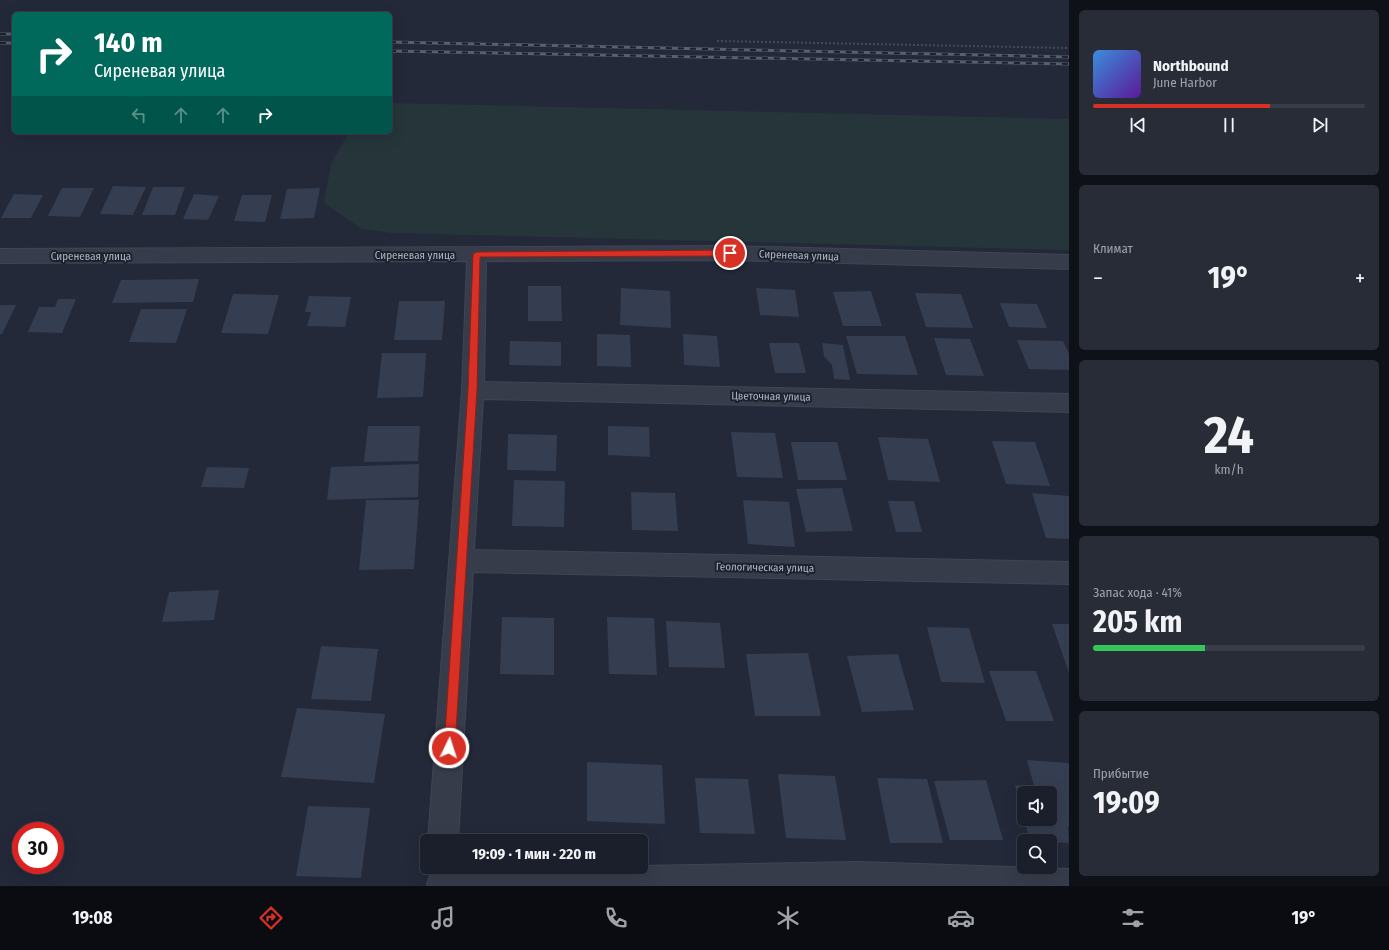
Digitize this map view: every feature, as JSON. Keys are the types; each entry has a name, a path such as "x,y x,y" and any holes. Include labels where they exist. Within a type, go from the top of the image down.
{"street":[{"name":"Сиреневая улица","path":"0,256 730,253 1069,262"},
{"path":"443,834 473,390 477,254"},
{"name":"Цветочная улица","path":"473,390 1069,403"},
{"name":"Геологическая улица","path":"461,562 1069,573"},
{"path":"442,879 1069,884"}],"path":[{"path":"717,41 1069,48"}],"shaded area":[{"path":"392,103 1069,119 1069,250 392,233 362,229 324,203 331,164 348,134 392,134"}],"building":[{"path":"113,186 146,187 133,215 100,214"},
{"path":"153,187 185,187 175,215 142,215"},
{"path":"62,188 94,188 80,217 48,216"},
{"path":"320,188 314,218 280,219 287,189"},
{"path":"14,194 43,195 31,218 1,218"},
{"path":"194,194 219,196 208,220 183,219"},
{"path":"242,195 272,195 265,222 234,221"},
{"path":"199,279 193,302 112,303 121,280"},
{"path":"528,286 561,286 562,321 528,321"},
{"path":"621,288 670,291 671,328 620,325"},
{"path":"756,288 795,290 799,317 760,315"},
{"path":"871,291 882,326 843,326 833,292"},
{"path":"915,293 961,294 973,328 926,327"},
{"path":"233,294 279,295 268,334 221,333"},
{"path":"309,296 351,297 345,327 307,326 311,312 305,312"},
{"path":"58,299 76,299 62,333 28,332 39,307 55,307"},
{"path":"399,301 445,301 442,340 394,340"},
{"path":"1000,303 1037,304 1047,328 1009,327"},
{"path":"0,305 16,305 2,334 0,334"},
{"path":"141,309 187,309 176,343 129,342"},
{"path":"597,334 630,335 631,367 597,366"},
{"path":"683,334 717,336 720,367 684,365"},
{"path":"846,336 905,336 918,375 857,374"},
{"path":"934,338 970,339 984,376 946,375"},
{"path":"1017,340 1063,341 1069,354 1069,370 1029,369"},
{"path":"510,341 561,342 561,366 509,365"},
{"path":"769,343 799,343 806,373 775,373"},
{"path":"822,343 843,345 850,380 834,379 832,365 824,356"},
{"path":"382,353 426,353 423,397 377,398"},
{"path":"368,426 420,426 418,461 364,462"},
{"path":"608,426 649,427 650,457 608,455"},
{"path":"731,432 775,433 783,478 737,477"},
{"path":"508,434 557,435 556,471 507,470"},
{"path":"878,437 928,439 940,482 888,480"},
{"path":"992,441 1035,442 1050,486 1006,484"},
{"path":"791,442 837,442 847,480 798,480"},
{"path":"419,464 418,497 327,500 331,467"},
{"path":"207,467 249,468 244,488 201,487"},
{"path":"514,480 565,481 564,527 512,526"},
{"path":"842,488 853,531 806,532 796,489"},
{"path":"631,492 675,493 678,531 632,530"},
{"path":"1032,493 1069,496 1069,539 1046,538"},
{"path":"366,500 419,500 414,569 359,570"},
{"path":"743,500 789,502 795,547 748,544"},
{"path":"888,501 914,501 922,532 896,532"},
{"path":"219,590 214,620 162,622 169,592"},
{"path":"502,617 554,618 554,675 500,674"},
{"path":"607,617 654,618 657,675 609,674"},
{"path":"666,621 720,623 725,668 669,667"},
{"path":"1052,624 1069,624 1069,673"},
{"path":"927,627 969,628 985,683 941,682"},
{"path":"321,646 378,649 371,701 311,699"},
{"path":"808,653 821,716 755,716 746,654"},
{"path":"898,654 914,710 862,712 847,656"},
{"path":"989,671 1036,671 1054,721 1006,721"},
{"path":"297,708 385,714 374,783 281,777"},
{"path":"1027,760 1069,763 1069,843 1057,842 1057,834 1028,834 1026,826 1057,826 1057,786 1034,786"},
{"path":"587,762 662,765 665,824 587,821"},
{"path":"778,774 835,776 846,840 786,838"},
{"path":"695,778 748,779 755,834 700,833"},
{"path":"877,778 927,779 943,843 890,843"},
{"path":"986,780 1003,840 950,840 934,781"},
{"path":"1015,785 1034,786 1017,786 1017,792"},
{"path":"308,806 370,808 361,878 296,876"}],"railway":[{"path":"0,34 12,34"},
{"path":"392,42 1069,57"},
{"path":"0,43 12,43"},
{"path":"392,51 1069,64"}],"route":[{"path":"449,748 473,390 477,254 730,253"}]}
